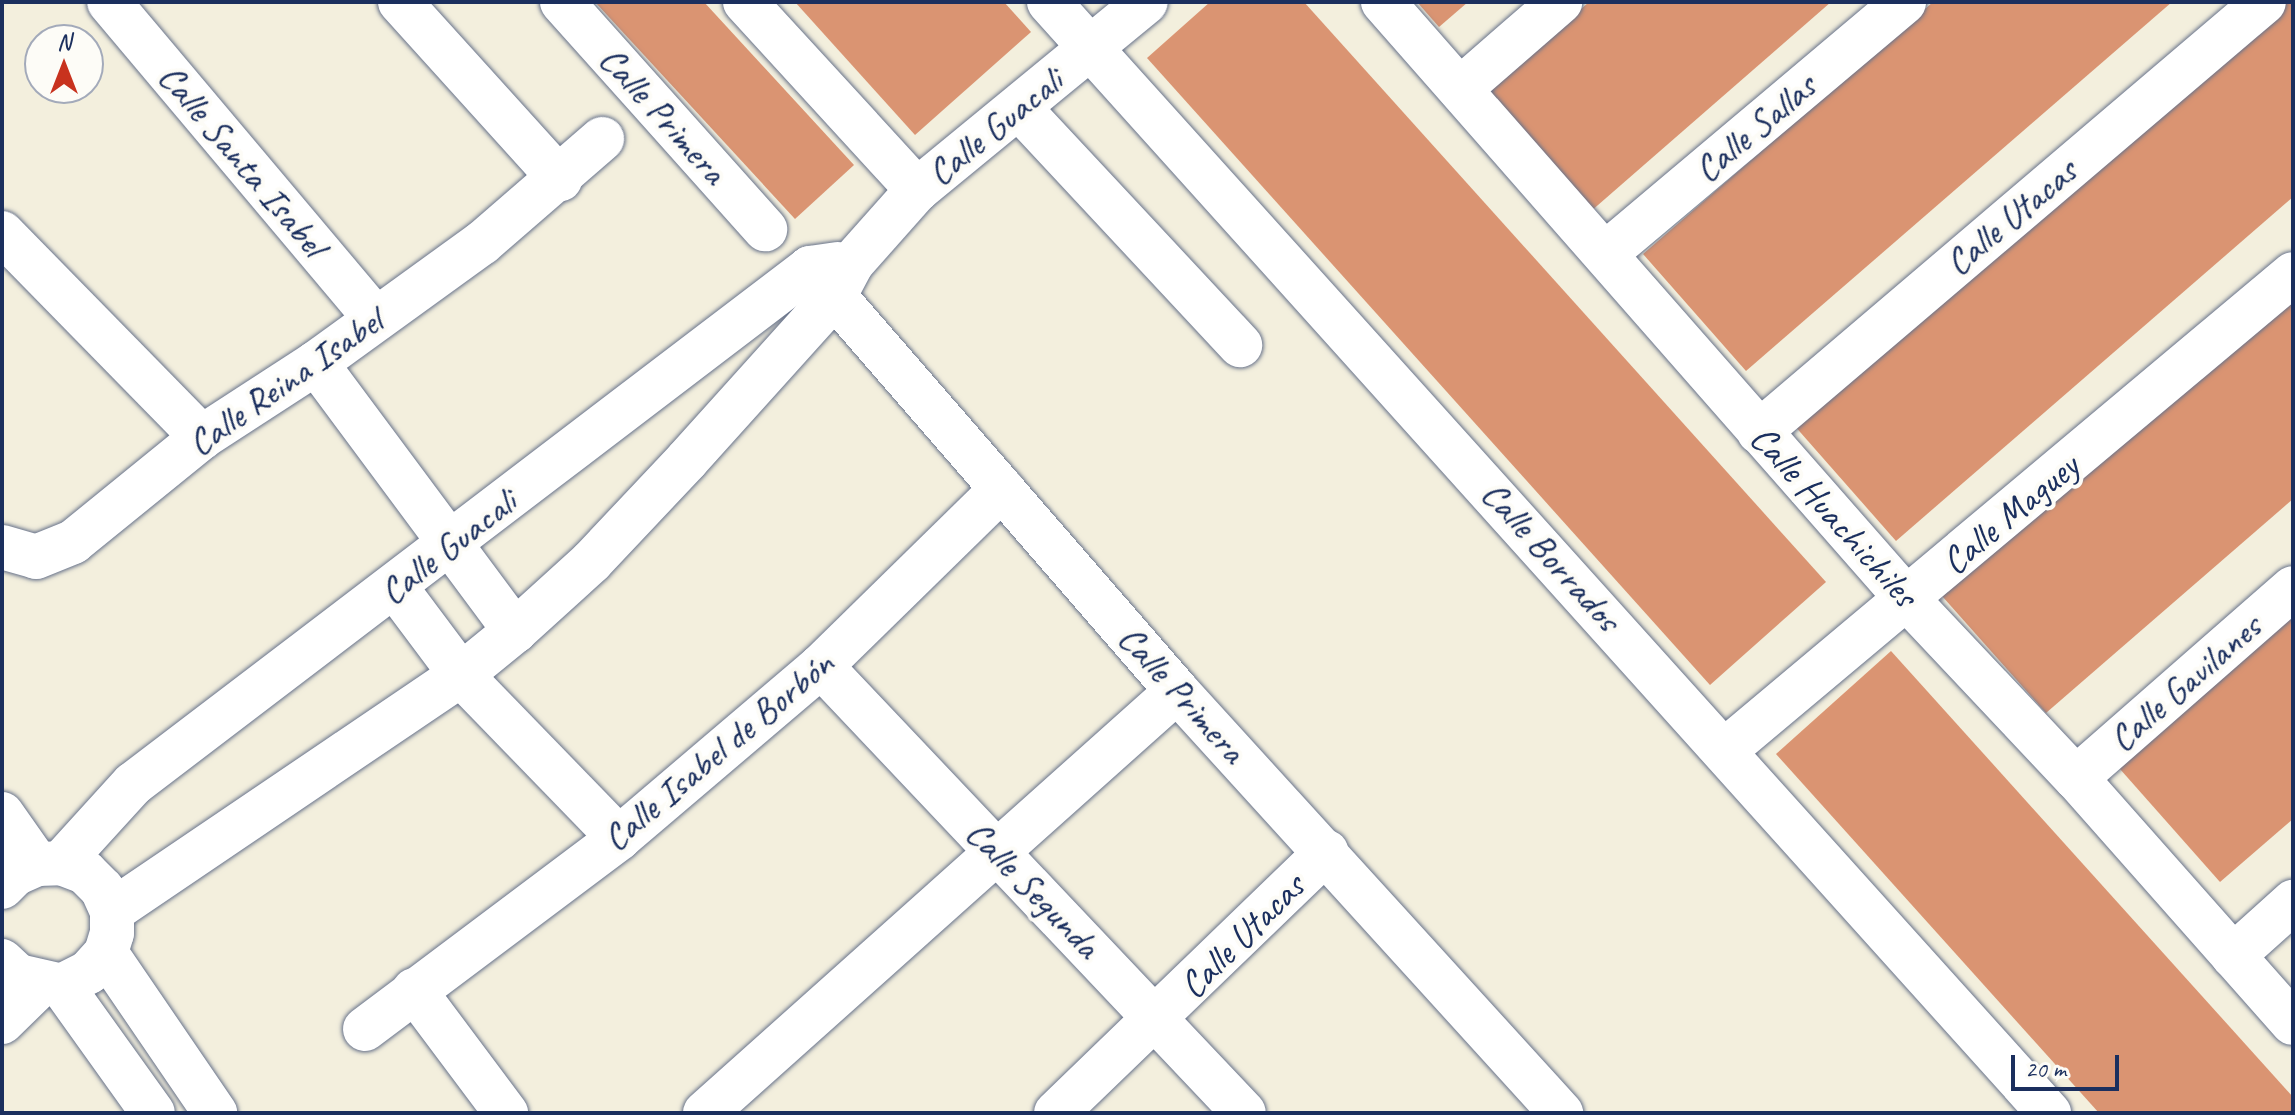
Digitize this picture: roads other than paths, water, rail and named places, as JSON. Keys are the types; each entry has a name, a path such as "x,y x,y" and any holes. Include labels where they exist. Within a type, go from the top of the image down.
{"street":[{"name":"Calle Santa Isabel","path":"109,2 376,319"},
{"path":"400,2 560,179"},
{"name":"Calle Primera","path":"562,2 765,229"},
{"path":"745,2 917,190"},
{"name":"Calle Borrados","path":"1049,2 2049,1113"},
{"name":"Calle Guacali","path":"52,985 89,972 109,932 461,675 515,631 591,562 754,380 832,275 917,190 1020,109 1146,2"},
{"name":"Calle Huachichiles","path":"1383,2 1908,600 2076,778 2293,1023"},
{"path":"1460,89 1560,2"},
{"name":"Calle Sallas","path":"1605,254 1904,2"},
{"name":"Calle Utacas","path":"1759,432 2264,2"},
{"path":"1020,109 1240,345"},
{"name":"Calle Reina Isabel","path":"2,547 36,557 73,542 202,437 316,363 482,243 560,179 602,139"},
{"path":"2,233 202,437"},
{"name":"Calle Maguey","path":"1724,751 1908,600 2293,274"},
{"name":"Calle Primera","path":"832,275 1002,489 1177,691 1561,1113"},
{"name":"Calle Guacali","path":"33,871 133,784 722,339 832,275"},
{"path":"722,339 754,380"},
{"path":"316,363 515,631"},
{"name":"Calle Isabel de Borbón","path":"365,1029 619,838 821,666 1002,489"},
{"path":"396,588 461,675 619,838"},
{"name":"Calle Gavilanes","path":"2076,778 2293,588"},
{"name":"Calle Segunda","path":"821,666 1244,1113"},
{"path":"705,1113 1177,691"},
{"path":"2,814 33,871 85,872 102,889 109,932 215,1113"},
{"name":"Calle Utacas","path":"1056,1113 1158,1020 1326,852"},
{"path":"2233,956 2293,902"},
{"path":"2,961 18,976 52,985 153,1113"},
{"path":"2,1022 52,985"},
{"path":"414,990 506,1113"}]}
